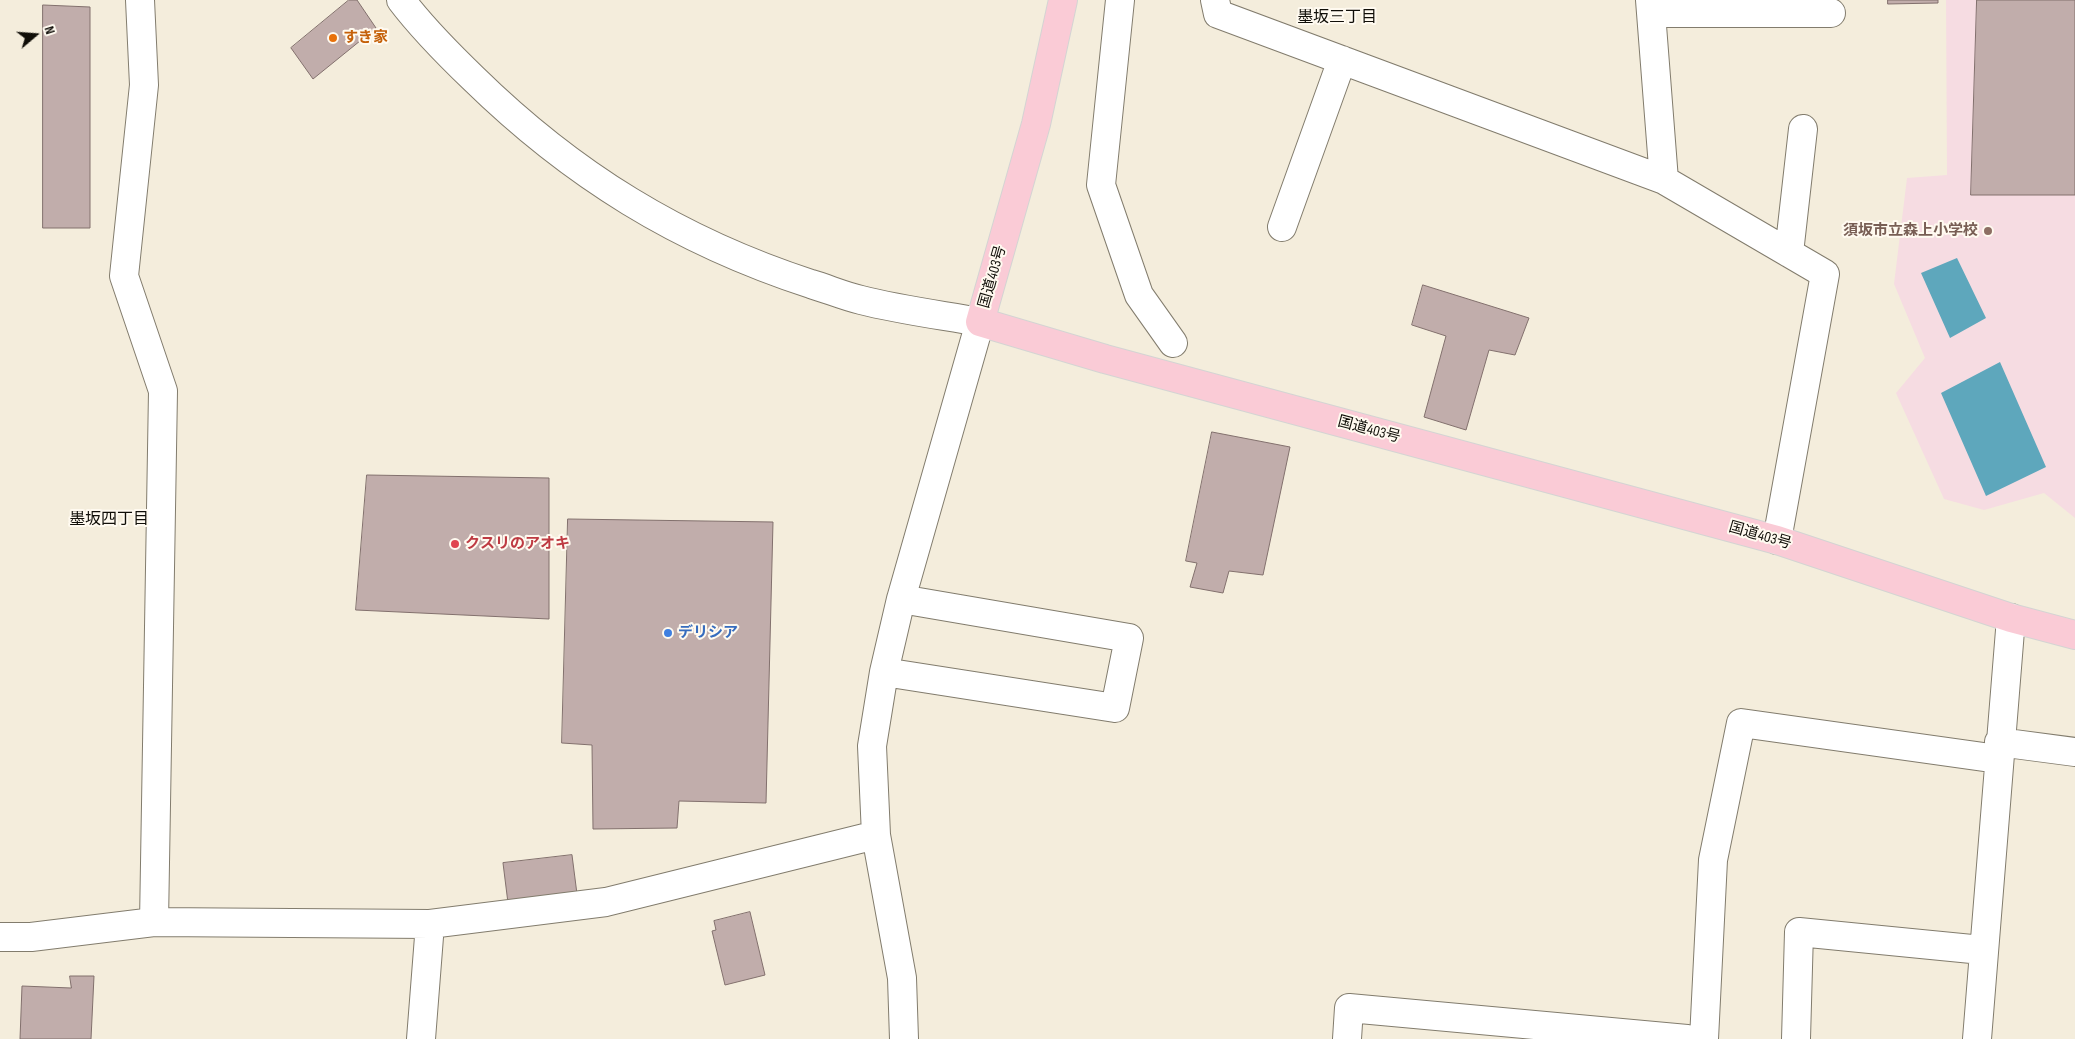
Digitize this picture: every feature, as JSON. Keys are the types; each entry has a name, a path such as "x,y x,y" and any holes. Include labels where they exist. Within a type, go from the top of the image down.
{"highway":[{"name":"国道403号","path":"1063,0 1036,124 980,322 1114,362 1777,540 2010,618 2075,635"}],"street":[{"path":"140,0 144,85 124,276 164,391 154,922"},
{"path":"401,0 423,29 500,104 577,168 651,215 699,241 782,275 861,300 980,322 901,599 884,672 872,746 876,835 902,978 904,1039"},
{"path":"1120,0 1101,185 1139,295 1173,343"},
{"path":"1215,0 1218,14 1664,180 1825,274 1777,540"},
{"path":"1664,180 1651,6 1831,13"},
{"path":"1282,227 1342,60"},
{"path":"1789,253 1804,129"},
{"path":"884,672 1114,708 1129,638 901,599"},
{"path":"1977,1039 1982,950 2010,618"},
{"path":"1704,1039 1713,860 1741,723 1999,750 2075,752"},
{"path":"0,937 31,937 154,922 430,924 606,902 876,835"},
{"path":"421,1039 430,924"},
{"path":"1796,1039 1799,932 1982,950"},
{"path":"1347,1039 1349,1008 1687,1039"}],"shaded area":[{"name":"須坂市立森上小学校","path":"1946,0 2075,0 2075,518 2044,493 1984,510 1944,499 1896,393 1925,358 1894,284 1907,178 1947,175"}],"water":[{"path":"1957,258 1986,318 1950,338 1921,273"},
{"path":"2000,362 2046,467 1986,496 1941,393"}],"building":[{"name":"すき家","path":"349,0 357,0 376,28 313,79 291,48"},
{"path":"1888,0 1938,0 1938,3 1888,4"},
{"path":"1977,0 2075,0 2075,195 1971,195"},
{"path":"43,5 90,7 90,228 43,228"},
{"path":"1423,285 1529,318 1515,355 1489,350 1466,430 1424,417 1446,336 1412,325"},
{"path":"1212,432 1290,447 1263,575 1229,571 1223,593 1190,587 1197,563 1186,561"},
{"name":"クスリのアオキ","path":"367,475 549,478 549,619 356,610"},
{"name":"デリシア","path":"568,519 773,522 766,803 679,801 677,828 593,829 592,745 562,743"},
{"path":"572,855 577,894 508,903 503,863"},
{"path":"750,912 765,975 725,985 712,931 716,930 714,921"},
{"path":"70,976 94,976 91,1039 20,1039 22,986 71,988"}],"place":[{"name":"すき家","path":"333,38"},
{"name":"須坂市立森上小学校","path":"1988,231"},
{"name":"クスリのアオキ","path":"455,544"},
{"name":"デリシア","path":"668,633"}],"district":[{"name":"墨坂三丁目","path":"1337,18"},
{"name":"墨坂四丁目","path":"109,520"}]}
